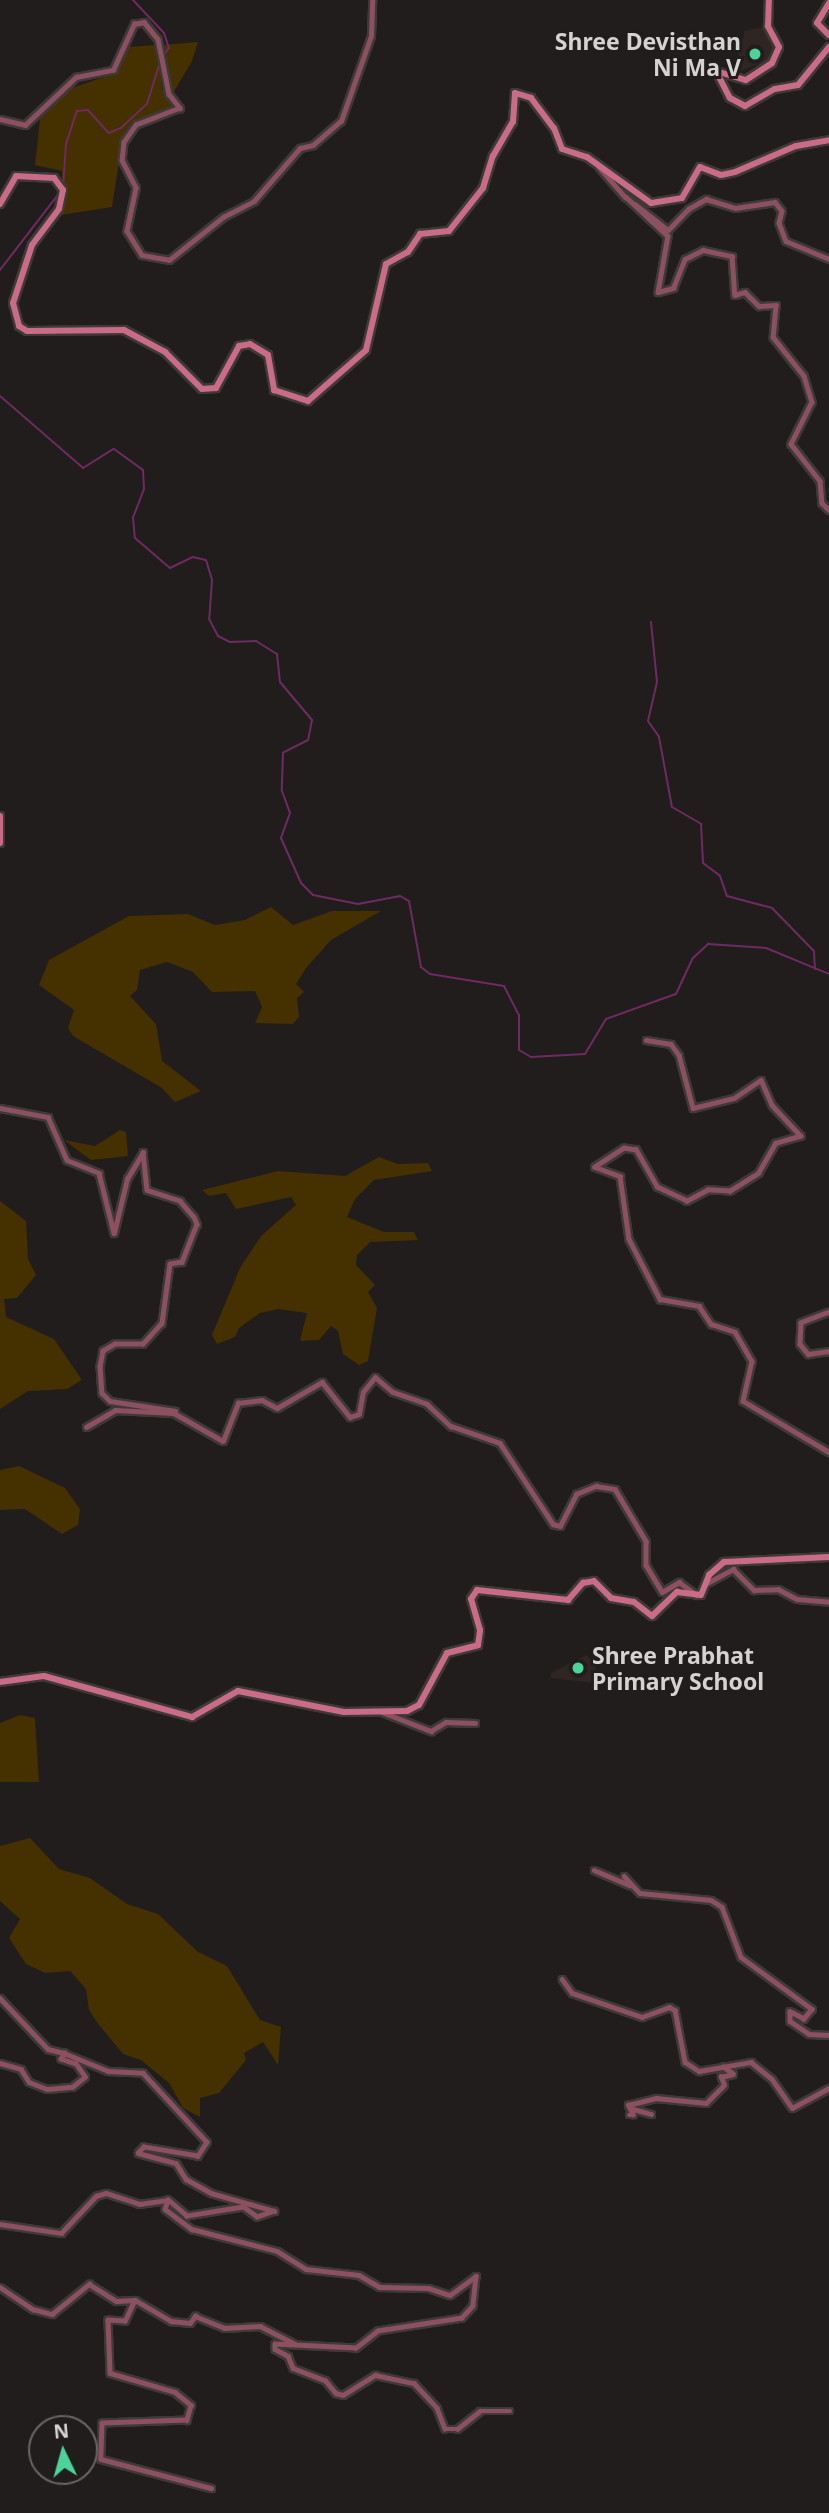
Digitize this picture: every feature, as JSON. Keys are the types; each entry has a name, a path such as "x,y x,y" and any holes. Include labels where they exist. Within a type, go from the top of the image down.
{"street":[{"path":"0,119 26,125 76,77 113,70 134,24 144,22 158,39 169,94 180,108 136,125 124,142 122,160 136,188 127,231 142,255 169,260 223,217 254,201 300,148 313,145 341,121 371,36 372,0"},
{"path":"769,0 768,26 778,55 746,80 716,71 730,98 745,106 775,89 798,85 829,47"},
{"path":"829,4 817,23 829,35"},
{"path":"0,204 16,176 54,178 63,190 59,209 32,245 13,303 19,326 27,331 124,330 165,352 202,389 216,388 239,346 250,344 268,355 274,390 308,401 366,350 385,266 408,252 420,234 450,230 483,188 493,156 513,122 515,93 531,98 554,128 562,149 599,167 640,200 663,205 685,194 700,167 720,175 735,172 796,146 829,141"},
{"path":"599,167 625,197 668,236 658,292 677,285 685,259 703,250 732,256 735,295 745,292 759,306 776,305 773,337 804,376 812,402 790,444 820,481 822,503 829,510"},
{"path":"625,197 668,230 688,209 706,199 735,208 775,202 782,211 779,223 786,241 829,259"},
{"path":"0,816 0,843"},
{"path":"646,1040 671,1044 679,1055 694,1108 734,1098 761,1080 772,1105 800,1136 776,1143 759,1173 730,1191 708,1190 687,1201 657,1187 636,1150 624,1148 595,1167 620,1176 629,1239 660,1299 699,1306 711,1324 735,1332 752,1361 743,1401 829,1452"},
{"path":"0,1108 48,1116 67,1160 99,1173 114,1233 127,1180 143,1152 147,1190 180,1201 197,1224 182,1262 170,1264 162,1323 143,1344 116,1344 103,1351 100,1366 102,1393 110,1401 182,1415 223,1441 238,1403 262,1400 277,1408 322,1382 350,1417 359,1414 363,1392 375,1377 393,1392 427,1404 443,1422 467,1427 475,1439 500,1443 553,1524 560,1526 576,1494 596,1486 615,1489 646,1541 646,1565 662,1592 680,1583 697,1595"},
{"path":"829,1312 801,1323 800,1344 808,1354 829,1351"},
{"path":"86,1427 115,1410 182,1415"},
{"path":"697,1595 724,1562 829,1556"},
{"path":"706,1583 733,1569 754,1590 778,1589 797,1599 829,1602"},
{"path":"0,1682 44,1676 88,1692 133,1697 173,1715 199,1716 239,1691 344,1712 413,1709 447,1653 478,1646 471,1599 477,1590 568,1600 583,1583 594,1581 611,1598 639,1604 652,1616 677,1592 697,1595"},
{"path":"378,1710 431,1731 446,1722 475,1723"},
{"path":"594,1870 657,1897 711,1900 722,1907 741,1956 812,2009 804,2019 790,2012 790,2021 809,2034 829,2035"},
{"path":"624,1876 631,1885"},
{"path":"562,1979 572,1993 642,2017 669,2007 675,2010 685,2062 699,2071 751,2062 772,2079 792,2108 829,2088"},
{"path":"0,1998 48,2049 108,2071 152,2078 207,2142 198,2156 144,2147 138,2153 176,2163 186,2179 211,2193 274,2211 257,2217 243,2207 187,2216 169,2200 139,2204 106,2193 96,2196 61,2233 0,2224"},
{"path":"0,2063 21,2068 37,2086 72,2087 85,2077 76,2064 61,2059 64,2053"},
{"path":"629,2107 670,2097 706,2104 724,2085 721,2077 733,2074 723,2067"},
{"path":"629,2107 633,2115 629,2115"},
{"path":"629,2107 651,2115"},
{"path":"169,2200 165,2209 192,2229 277,2251 306,2269 359,2275 380,2287 428,2288 450,2295 476,2276 479,2279 473,2306 462,2319 377,2332 356,2348 275,2344 275,2349 288,2356 293,2368 325,2380 336,2393 343,2395 375,2375 414,2383 437,2409 445,2430 457,2429 480,2411 510,2411"},
{"path":"0,2287 33,2309 52,2314 89,2284 116,2301 135,2300 171,2321 190,2323 195,2316 224,2328 261,2326 298,2346"},
{"path":"135,2300 125,2321 108,2320 110,2373 175,2392 191,2404 187,2420 102,2423 101,2459 211,2488"}],"shaded area":[{"name":"Shree Devisthan Ni Ma V","path":"763,27 774,49 770,60 740,71 737,39 744,39 744,31"},
{"path":"198,42 192,61 172,95 161,45"},
{"path":"157,45 162,88 176,109 135,125 122,143 112,207 61,215 62,171 35,165 40,119 63,91 113,74 127,47"},
{"path":"271,907 293,925 332,911 381,911 331,940 306,968 296,984 304,992 297,998 299,1017 293,1024 255,1023 262,1007 255,991 212,992 193,972 167,962 140,970 137,990 130,996 156,1024 162,1061 201,1091 175,1102 162,1088 73,1036 68,1028 74,1010 39,985 49,960 129,916 188,914 215,925 245,920"},
{"path":"120,1130 126,1132 128,1156 91,1160 64,1140 95,1146"},
{"path":"379,1157 398,1164 428,1163 432,1171 374,1180 355,1199 347,1217 384,1232 414,1232 418,1240 370,1242 357,1255 356,1265 375,1285 368,1292 377,1308 368,1361 359,1365 343,1354 338,1331 331,1326 319,1340 300,1341 307,1313 278,1309 260,1313 239,1328 235,1337 217,1344 212,1335 240,1268 261,1236 296,1205 291,1197 236,1209 226,1193 209,1196 202,1190 278,1171 345,1176"},
{"path":"0,1201 26,1221 28,1259 36,1275 17,1298 4,1299 6,1317 54,1339 82,1380 67,1389 28,1391 0,1409"},
{"path":"19,1466 65,1488 80,1509 78,1525 62,1534 25,1509 0,1510 0,1470"},
{"name":"Shree Prabhat Primary School","path":"586,1655 596,1664 594,1683 551,1678 551,1673"},
{"path":"20,1715 35,1718 39,1782 0,1782 0,1723"},
{"path":"30,1838 59,1869 90,1878 127,1904 158,1914 198,1952 227,1966 260,2020 281,2027 278,2065 263,2042 244,2053 246,2060 219,2093 200,2098 200,2117 183,2108 169,2083 141,2060 123,2054 89,2010 86,1989 70,1971 45,1973 26,1964 9,1938 20,1919 0,1901 0,1846"}],"waterway":[{"path":"133,0 164,33 169,48 162,57"},
{"path":"63,188 66,144 77,111 88,110 109,133 121,128 147,104 160,62"},
{"path":"0,270 60,192"},
{"path":"0,396 83,468 114,449 143,470 144,489 133,517 135,538 170,568 193,557 206,560 212,580 209,619 218,636 230,642 256,641 277,654 280,682 312,720 308,740 283,753 282,791 290,813 281,838 301,883 313,895 358,904 400,896 409,901 421,967 430,974 504,986 519,1015 519,1050 531,1057 585,1054 606,1019 676,994 693,958 708,944 766,948 829,974"},
{"path":"651,622 657,682 648,721 659,737 672,807 701,824 703,863 720,876 727,896 772,908 814,951 815,969"}],"place":[{"name":"Shree Devisthan Ni Ma V","path":"755,54"},
{"name":"Shree Prabhat Primary School","path":"578,1668"}]}
